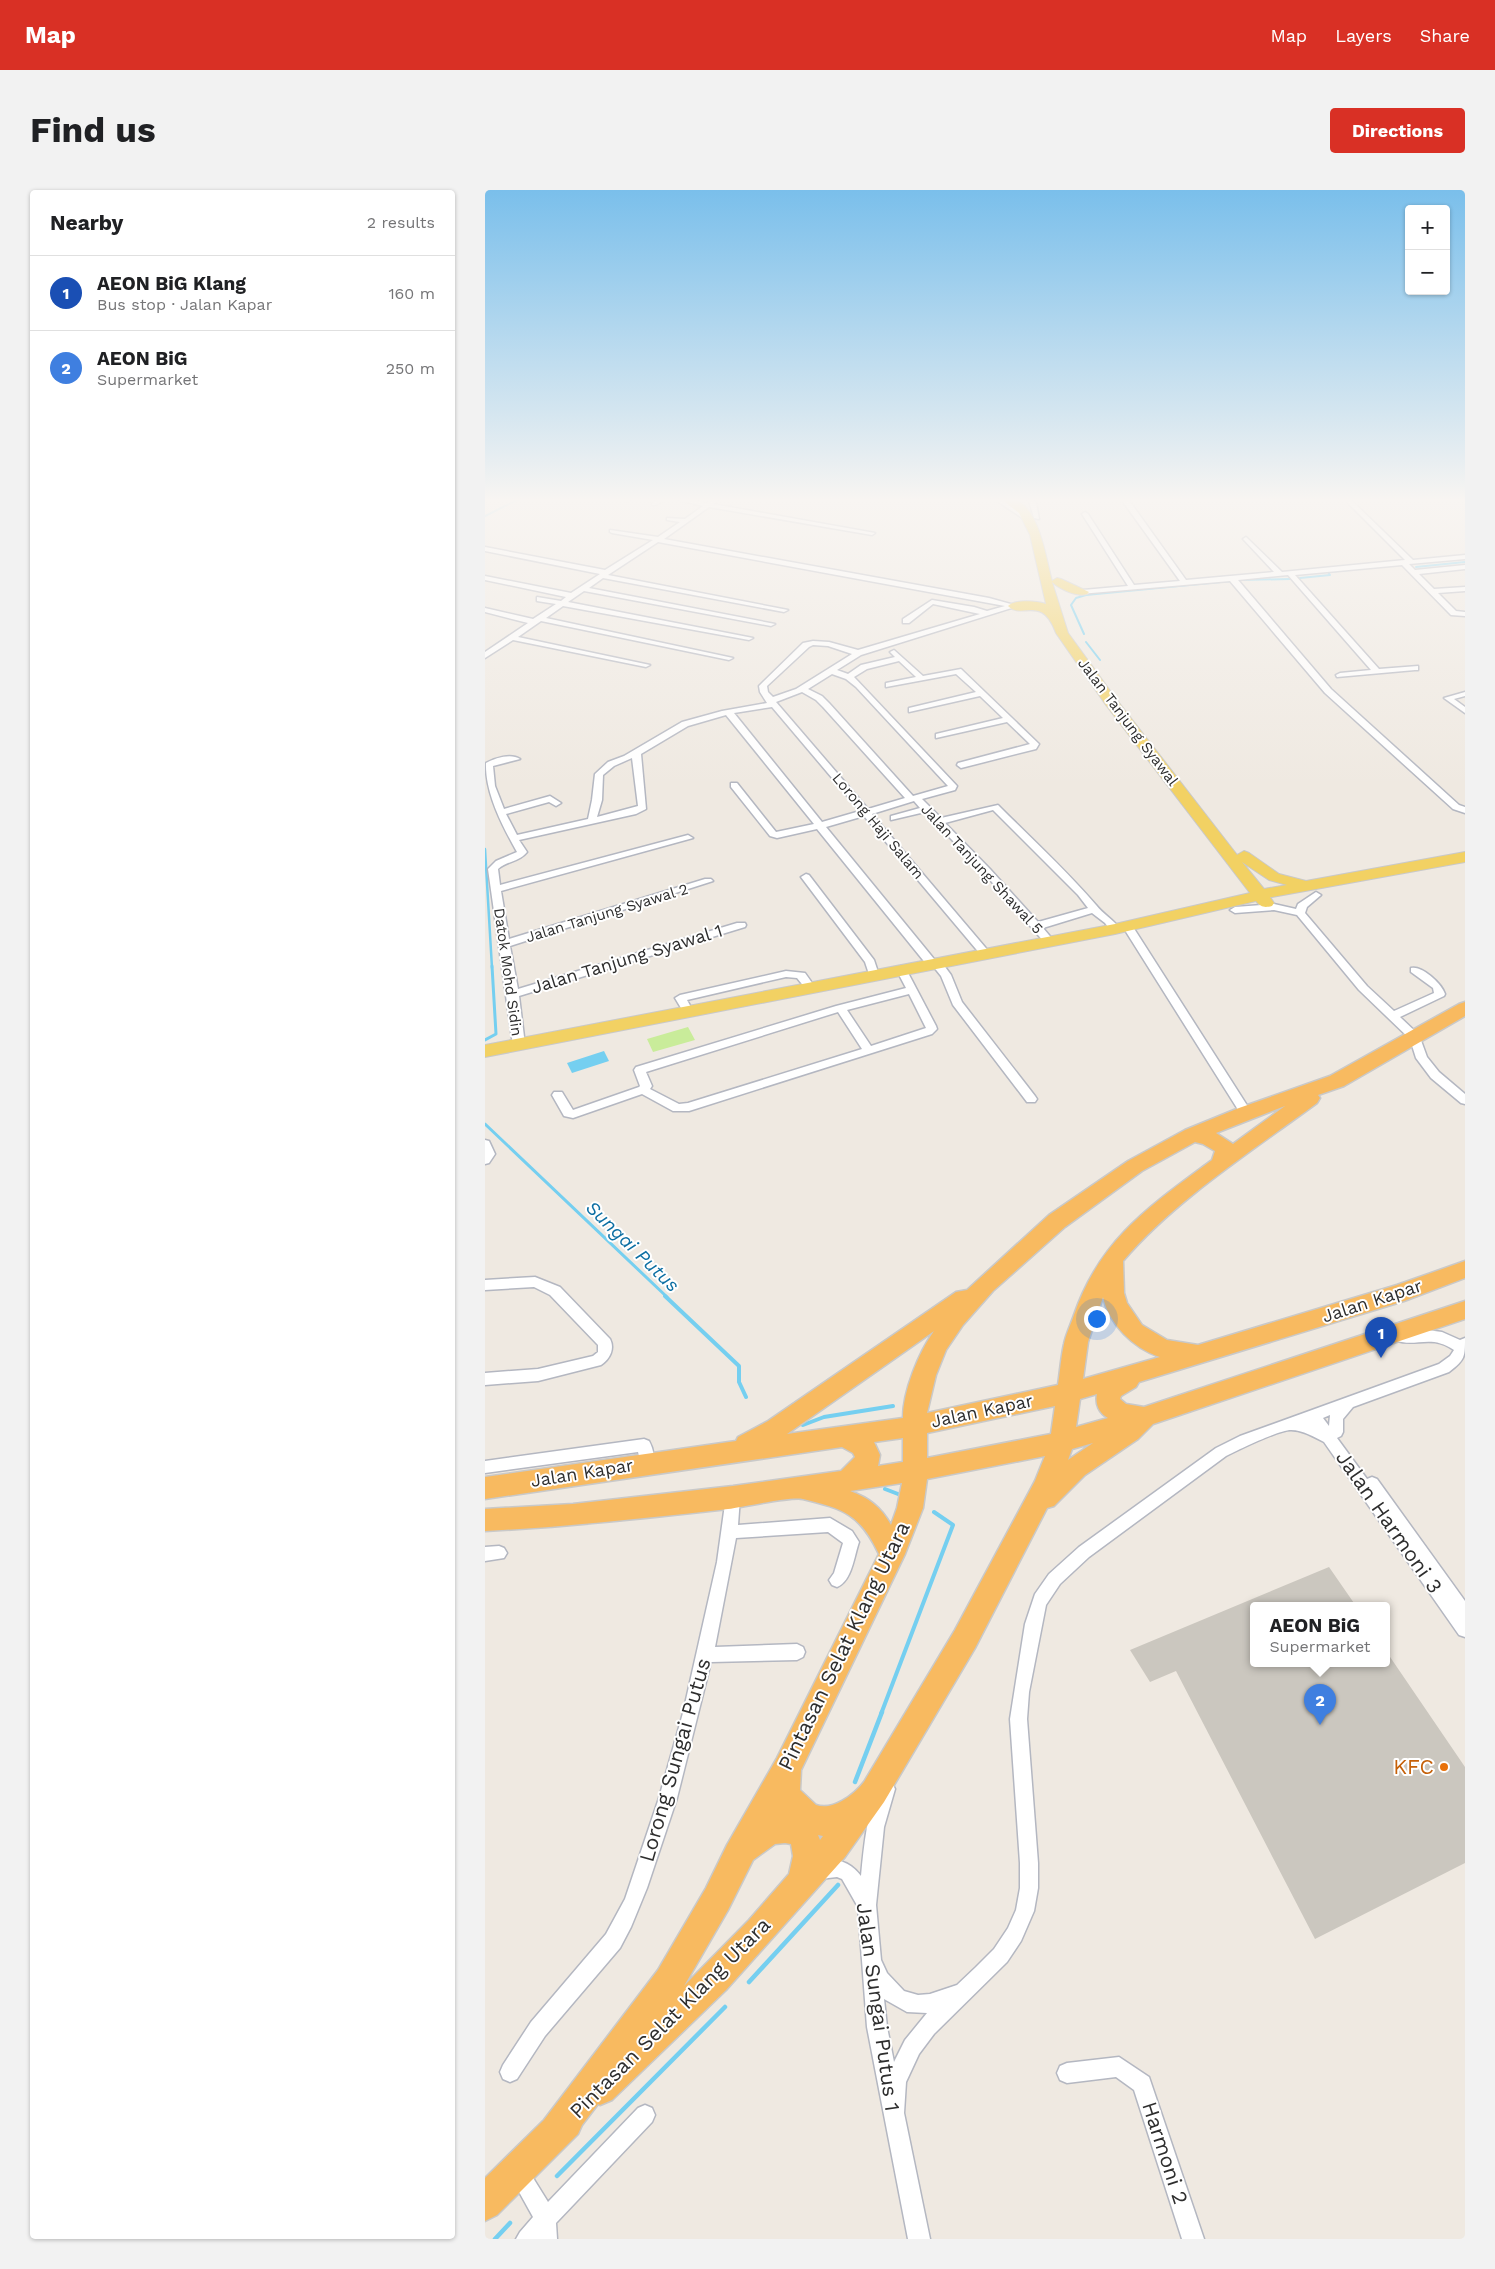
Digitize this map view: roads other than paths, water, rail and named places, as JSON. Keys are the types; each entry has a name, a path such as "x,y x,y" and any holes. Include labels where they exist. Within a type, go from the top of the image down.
{"highway":[{"name":"Pintasan Selat Klang Utara","path":"485,2203 557,2130 715,1979 807,1877 874,1792 965,1639 1036,1508 1062,1442 1067,1393 1076,1342 1091,1298 1111,1260 1136,1231 1163,1207 1291,1110 1333,1082 1415,1038 1465,1008"},
{"name":"Pintasan Selat Klang Utara","path":"557,2130 669,1981 717,1899 737,1856 787,1768 892,1554 910,1508 915,1486 915,1411 924,1375 936,1346 955,1319 985,1285 1057,1221 1135,1166 1192,1135 1246,1113 1333,1082"},
{"path":"1192,1135 1208,1137 1220,1143 1226,1149 1221,1163"},
{"path":"1111,1260 1113,1293 1116,1305 1121,1315 1134,1331 1162,1348 1201,1354"},
{"name":"Jalan Kapar","path":"485,1488 647,1463 915,1426 1067,1393 1146,1371 1404,1292 1465,1269"},
{"path":"733,1451 777,1428 985,1285"},
{"name":"Jalan Kapar","path":"485,1520 573,1515 733,1497 915,1472 1062,1442 1380,1340 1465,1310"},
{"path":"1146,1371 1110,1390 1108,1399 1110,1407 1121,1414 1147,1416"},
{"path":"1036,1508 1072,1471 1089,1458 1127,1436 1147,1416"},
{"path":"846,1437 863,1446 868,1452 868,1461 847,1481"},
{"path":"799,1488 847,1500 861,1506 871,1514 879,1526 892,1554"},
{"path":"787,1768 785,1786 791,1804 804,1815 819,1823 847,1816 874,1792"},
{"path":"737,1856 759,1835 772,1829 788,1827 801,1832 804,1839 810,1860 807,1877"}],"main road":[{"path":"1014,606 1033,595"},
{"name":"Jalan Tanjung Syawal","path":"1051,595 1051,603 1062,633 1078,658 1270,899"},
{"name":"Jalan Tanjung Syawal","path":"1058,595 1081,640 1118,692 1187,778"},
{"path":"1069,598 1077,595"},
{"path":"1014,606 1040,606 1058,619"},
{"name":"Jalan Tanjung Syawal","path":"1233,839 1239,858"},
{"path":"1121,928 1196,908 1231,895 1237,886 1239,858 1274,877 1319,890 1465,857"},
{"path":"1196,908 1270,899 1465,861"},
{"path":"485,1051 985,953 1121,928 1235,910 1270,899"}],"street":[{"path":"566,595 573,596"},
{"path":"613,595 771,624"},
{"path":"702,595 784,610"},
{"path":"959,595 1014,606"},
{"path":"1247,595 1328,691 1457,807 1465,810"},
{"path":"1309,595 1377,671"},
{"path":"1436,595 1454,612 1465,614"},
{"path":"487,653 538,621 573,596"},
{"path":"540,599 749,638"},
{"path":"906,621 931,602 973,609 987,614"},
{"path":"592,820 597,800 599,774 611,764 637,752 685,724 771,702 802,689 858,653 1014,606"},
{"path":"485,610 729,658"},
{"path":"512,638 646,665"},
{"path":"771,702 763,686 806,646 820,642 858,653"},
{"path":"886,644 921,678"},
{"path":"849,677 864,667 900,658"},
{"path":"1340,675 1415,668"},
{"path":"889,685 956,670 1035,746 961,765"},
{"path":"734,785 773,834 821,825 950,789 953,786 849,677 832,671"},
{"name":"Jalan Tanjung Shawal 5","path":"802,689 819,698 913,798 941,822 1049,941"},
{"path":"912,710 982,693"},
{"path":"1465,694 1449,696 1448,698 1465,711"},
{"name":"Lorong Haji Salam","path":"771,702 985,953"},
{"path":"729,712 933,963 946,975 957,1003 1031,1099"},
{"path":"939,736 1009,719"},
{"path":"514,838 637,811 643,807 637,752"},
{"name":"Datok Mohd Sidin","path":"515,759 509,758 492,762 489,765 487,775 501,813 521,854 495,866 493,869 513,994 519,1045"},
{"path":"501,813 550,799 556,803"},
{"path":"941,822 990,807 997,809 1081,892 1094,909 1121,928 1246,1113"},
{"path":"894,818 926,809"},
{"path":"497,888 688,838"},
{"path":"805,877 870,962 874,974"},
{"name":"Jalan Tanjung Syawal 2","path":"505,944 708,881"},
{"path":"1300,913 1303,906 1319,890"},
{"path":"1235,910 1273,907 1300,913 1351,976 1415,1038 1422,1058 1435,1075 1465,1100"},
{"path":"1037,926 1094,909"},
{"name":"Jalan Tanjung Syawal 1","path":"513,994 741,925"},
{"path":"643,1090 677,1108 689,1107 928,1032 931,1029 901,969"},
{"path":"1393,1016 1440,994 1438,987 1415,970"},
{"path":"558,1095 568,1112 573,1114 643,1090 646,1086 640,1070 643,1068 840,1008 911,990"},
{"path":"840,1008 869,1051"},
{"path":"485,1144 489,1154 485,1160"},
{"path":"485,1285 535,1282 555,1291 605,1343 606,1352 603,1358 596,1361 538,1375 485,1379"},
{"path":"894,2118 894,2092 900,2070 912,2049 927,2028 946,2007 975,1983 999,1959 1014,1937 1025,1909 1029,1869 1021,1776 1019,1708 1034,1619 1041,1600 1065,1568 1078,1557 1221,1452 1245,1440 1443,1368 1455,1360 1464,1346 1432,1334 1380,1340"},
{"name":"Jalan Harmoni 3","path":"1333,1435 1336,1417 1347,1404"},
{"name":"Jalan Harmoni 3","path":"1318,1414 1465,1614"},
{"name":"Jalan Harmoni 3","path":"1291,1424 1333,1435 1465,1630"},
{"path":"485,1467 644,1445 647,1463"},
{"name":"Lorong Sungai Putus","path":"510,2072 538,2029 613,1941 623,1926 665,1809 705,1655 731,1532 733,1497"},
{"path":"731,1532 829,1525 847,1536 851,1542 840,1577 837,1580"},
{"path":"705,1655 797,1652"},
{"path":"867,1906 875,1827 896,1756"},
{"name":"Jalan Sungai Putus 1","path":"807,1877 826,1868 837,1868 848,1873 867,1906 877,2027 919,2239"},
{"path":"870,1956 884,1986 897,1999 911,2004 928,2004 945,2000 975,1983"},
{"name":"Harmoni 2","path":"1067,2073 1119,2067 1142,2084 1193,2239"},
{"path":"527,2239 546,2229 645,2115"},
{"path":"517,2170 546,2229"}],"water":[{"path":"604,1051 609,1061 572,1073 567,1063"}],"waterway":[{"path":"1084,634 1071,605 1076,598 1090,595"},
{"path":"1086,642 1100,660"},
{"path":"485,849 492,968"},
{"path":"485,1040 496,1034 492,966"},
{"name":"Sungai Putus","path":"485,1124 667,1297"},
{"name":"Sungai Putus","path":"665,1296 739,1366 739,1382 746,1397"},
{"path":"799,1423 803,1425 824,1417 893,1406"},
{"path":"885,1489 898,1494"},
{"path":"881,1714 953,1525 934,1512"},
{"path":"855,1782 882,1712"},
{"path":"749,1982 838,1885"},
{"path":"557,2176 725,2007"},
{"path":"495,2239 510,2223"}],"place":[{"name":"AEON BiG Klang","path":"1381,1358"},
{"name":"AEON BiG","path":"1320,1725"},
{"name":"KFC","path":"1444,1767"}]}
